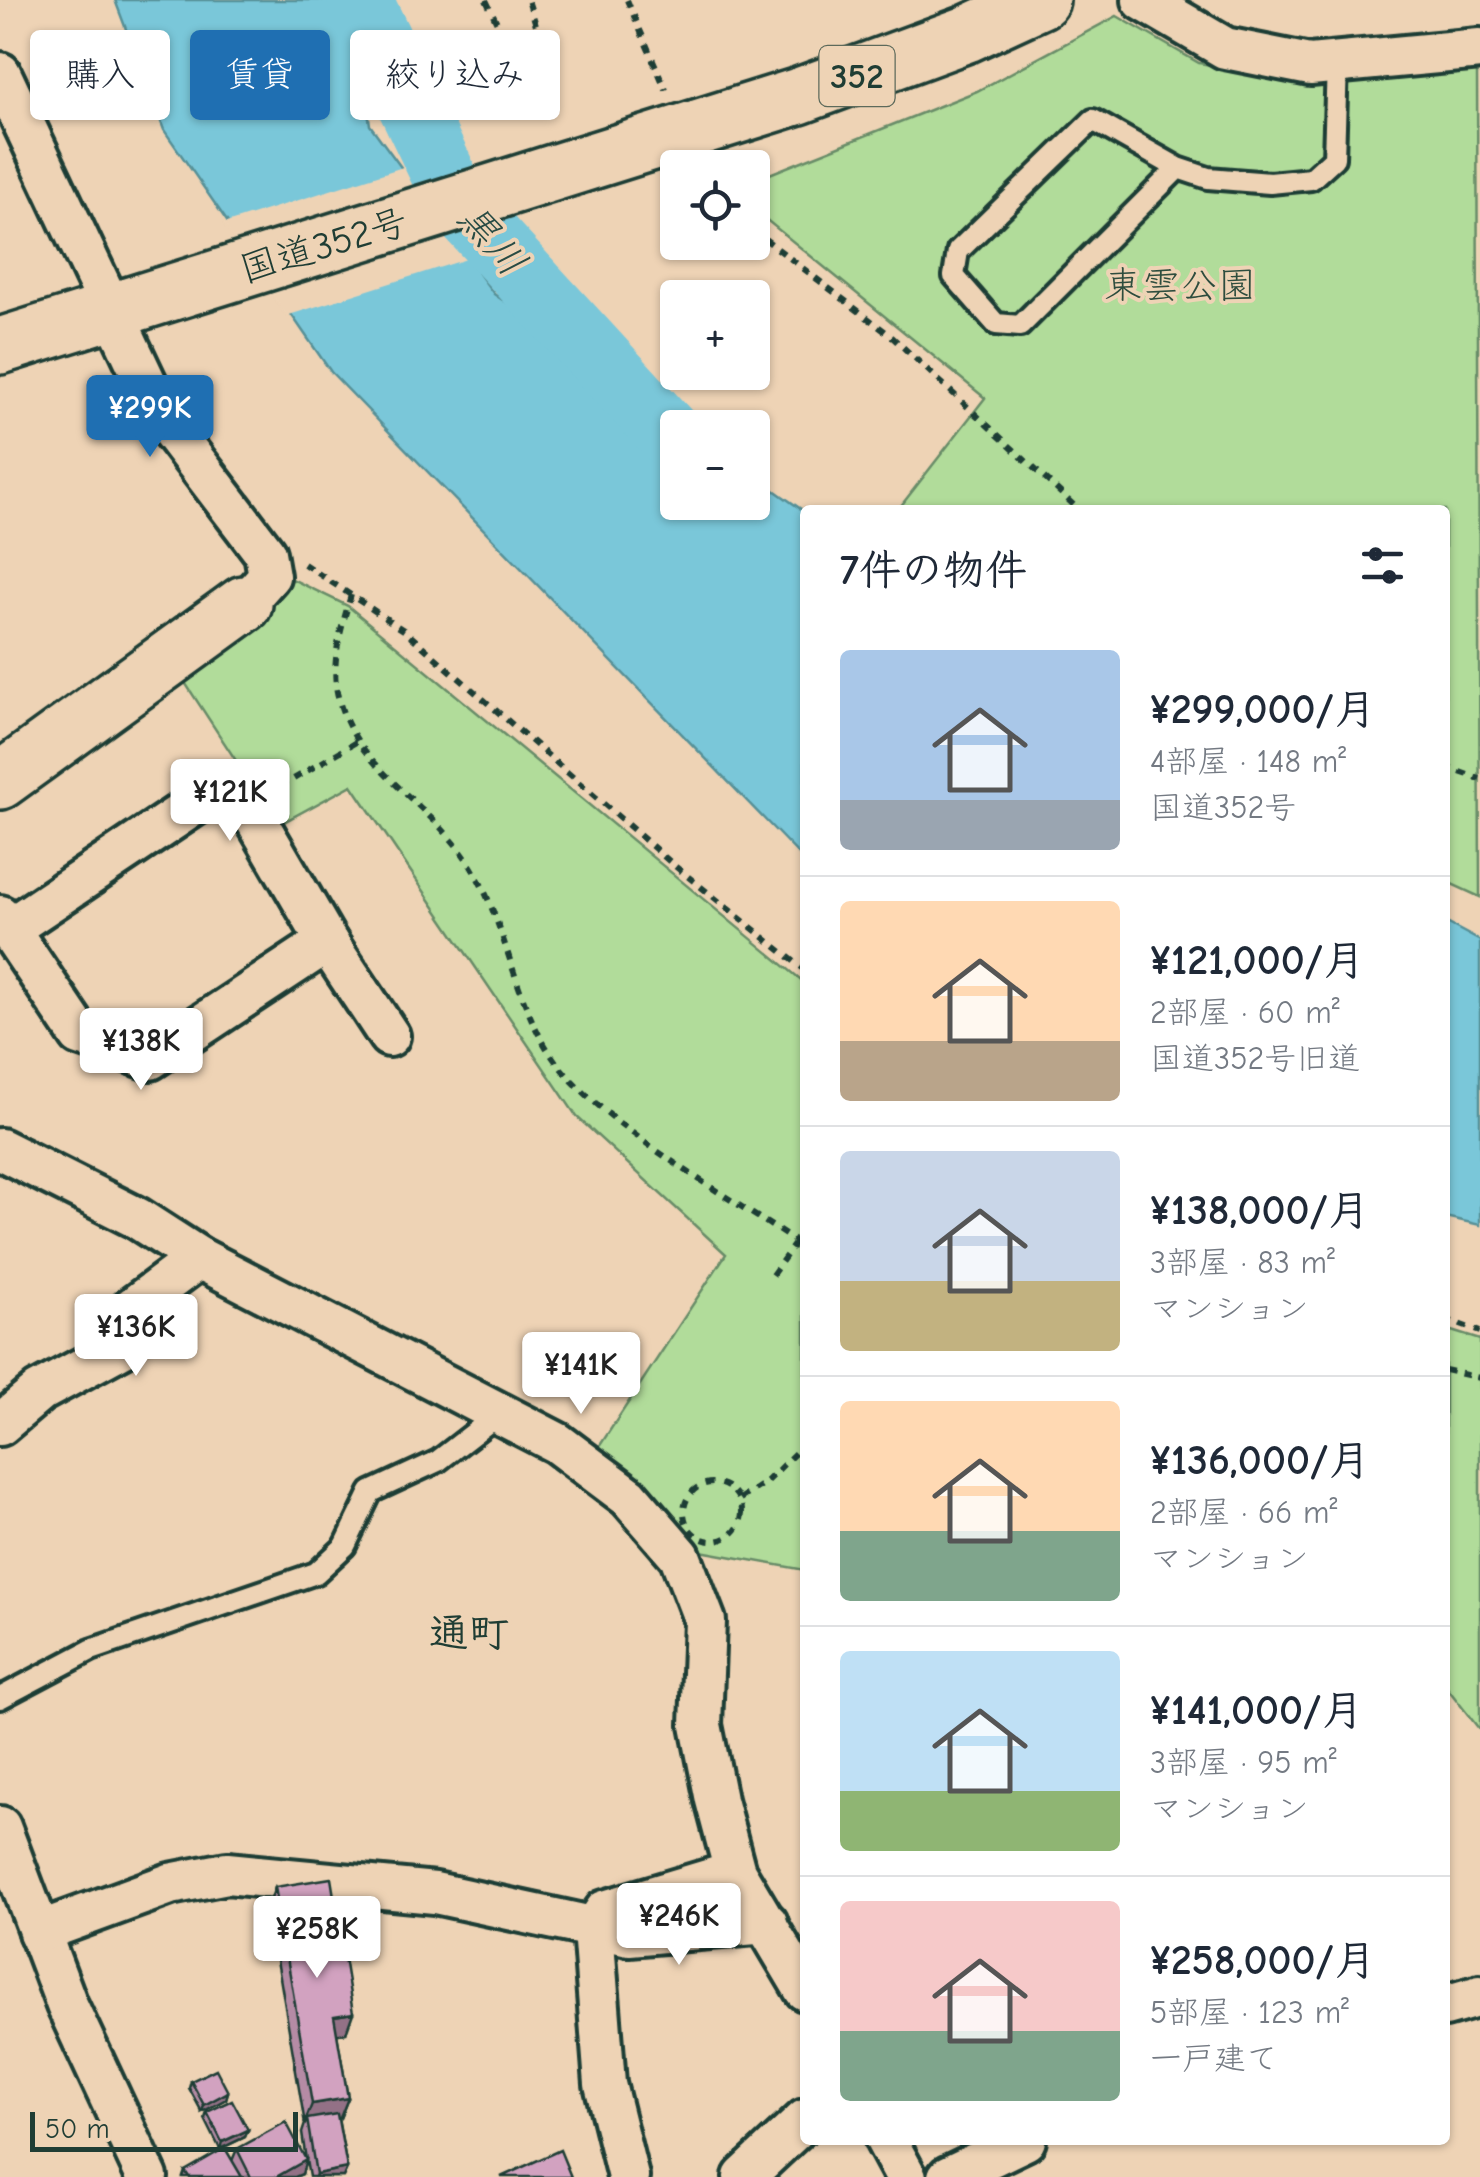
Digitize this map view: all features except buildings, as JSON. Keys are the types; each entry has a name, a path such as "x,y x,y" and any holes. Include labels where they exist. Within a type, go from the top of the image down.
{"main road":[{"name":"国道352号","path":"0,346 678,136 888,65 1041,0"},
{"path":"0,781 244,604"}],"street":[{"path":"1143,0 1224,48 1310,65 1480,49"},
{"path":"0,73 134,304 163,419 264,553 269,576 244,604"},
{"path":"327,942 150,1059 80,1035 4,923 218,789 248,806 327,942 389,1036"},
{"path":"0,1149 136,1218 199,1258 557,1444 623,1491 680,1556 705,1621 701,1725 736,1872 800,1981"},
{"path":"0,1425 38,1392 122,1347 132,1308 199,1258"},
{"path":"0,1827 67,2005 147,2177"},
{"path":"39,1932 170,1884 226,1872 435,1893 630,1935 767,1923"},
{"path":"628,2177 605,2084 593,1929 605,1911 736,1872"},
{"path":"1450,2005 1480,1996"},
{"path":"744,2177 800,2125"},
{"path":"889,2145 906,2177"},
{"path":"948,2177 1015,2145"}],"lane":[{"path":"1178,168 1020,326 996,324 954,276 958,251 1093,120 1178,168 1208,178 1270,183 1311,179 1334,158 1337,63"},
{"path":"0,1698 92,1650 316,1573 345,1546 371,1492 438,1461 500,1413"}],"path":[{"path":"486,0 523,76 536,69 537,28 528,0"},
{"path":"627,0 678,136"},
{"path":"770,244 891,336 1074,505"},
{"path":"264,553 306,564 405,631 676,867 800,966"},
{"path":"351,595 336,649 337,691 356,742 438,821 467,859 492,901 540,1043 569,1078 634,1132 800,1245"},
{"path":"248,806 356,742"},
{"path":"1450,768 1480,779"},
{"path":"772,1276 796,1242"},
{"path":"1450,1321 1480,1332"},
{"path":"1450,1371 1480,1378"},
{"path":"740,1499 767,1480 800,1448"},
{"path":"717,1482 740,1499 739,1526 724,1539 705,1540 689,1529 685,1501 698,1486 717,1482"}],"green space":[{"name":"東雲公園","path":"1117,16 1199,63 1296,79 1477,69 1480,897 1450,883 1450,505 902,505 985,398 770,223 770,174 977,91"},
{"path":"284,575 348,606 800,979 800,1569 695,1550 593,1456 726,1254 577,1117 352,785 278,825 180,675"},
{"path":"1450,1331 1480,1340 1480,1730 1450,1691"}],"water":[{"path":"115,0 353,0 357,30 350,30 350,120 369,120 494,294 661,410 660,520 770,520 770,487 800,508 800,856 331,372 164,130 160,120 170,120 170,30 126,30"},
{"path":"1450,925 1480,941 1480,1225 1450,1218"}],"pier":[{"path":"406,166 473,257 286,316 223,224"}],"waterway":[{"name":"黒川","path":"360,0 457,203 660,424"}],"district":[{"name":"通町","path":"469,1633"}]}
